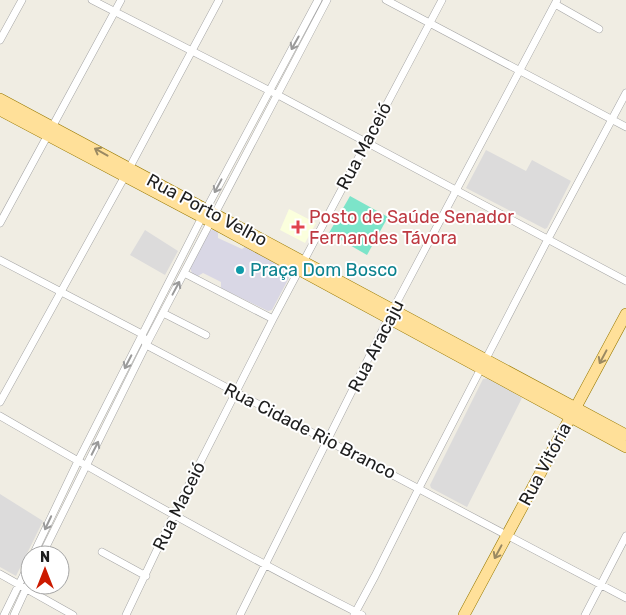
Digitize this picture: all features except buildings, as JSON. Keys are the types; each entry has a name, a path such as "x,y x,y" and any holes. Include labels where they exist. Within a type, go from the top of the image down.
{"main road":[{"name":"Rua Porto Velho","path":"0,99 50,130 604,429 626,447"},
{"name":"Rua Porto Velho","path":"0,110 50,130"},
{"name":"Rua Vitória","path":"464,615 626,314"},
{"name":"Rua Porto Velho","path":"604,429 626,435"}],"street":[{"path":"0,40 22,0"},
{"path":"92,0 276,94 626,281"},
{"path":"0,223 121,0"},
{"path":"0,402 219,0"},
{"path":"38,545 142,334 262,122 312,19 318,0"},
{"path":"47,545 146,345 184,274 208,215 254,117 268,90 312,19 327,0"},
{"path":"386,0 626,127"},
{"name":"Rua Maceió","path":"126,615 174,514 273,319 365,142 442,0"},
{"path":"556,2 600,29"},
{"name":"Rua Aracaju","path":"240,615 392,314 556,2"},
{"path":"0,417 265,565 357,614 418,488 626,93"},
{"path":"254,117 262,122"},
{"path":"0,260 142,334 146,345"},
{"path":"184,274 273,319"},
{"path":"163,313 206,335"},
{"name":"Rua Cidade Rio Branco","path":"146,345 626,598"},
{"path":"55,508 63,512"},
{"path":"585,615 626,536"},
{"path":"102,552 146,576"},
{"path":"0,574 20,586"},
{"path":"4,615 20,590"},
{"path":"14,615 20,594"},
{"path":"37,595 73,615"}],"shaded area":[{"path":"486,150 526,171 532,160 571,181 547,228 545,229 466,188"},
{"name":"Posto de Saúde Senador Fernandes Távora","path":"289,209 316,223 305,243 280,230"},
{"name":"Praça Dom Bosco","path":"215,229 218,231 218,238 242,249 246,246 290,269 291,274 272,310 268,311 221,288 221,282 203,273 198,276 192,273 190,268 210,231"},
{"path":"145,230 178,251 165,275 130,255"},
{"path":"489,378 522,398 467,507 431,488 430,485 483,379"},
{"path":"0,494 43,521 31,545 20,545 20,568 16,576 0,567"}],"green space":[{"path":"350,196 388,217 367,255 329,233"}],"place":[{"name":"Posto de Saúde Senador Fernandes Távora","path":"298,227"},
{"name":"Praça Dom Bosco","path":"240,270"}]}
